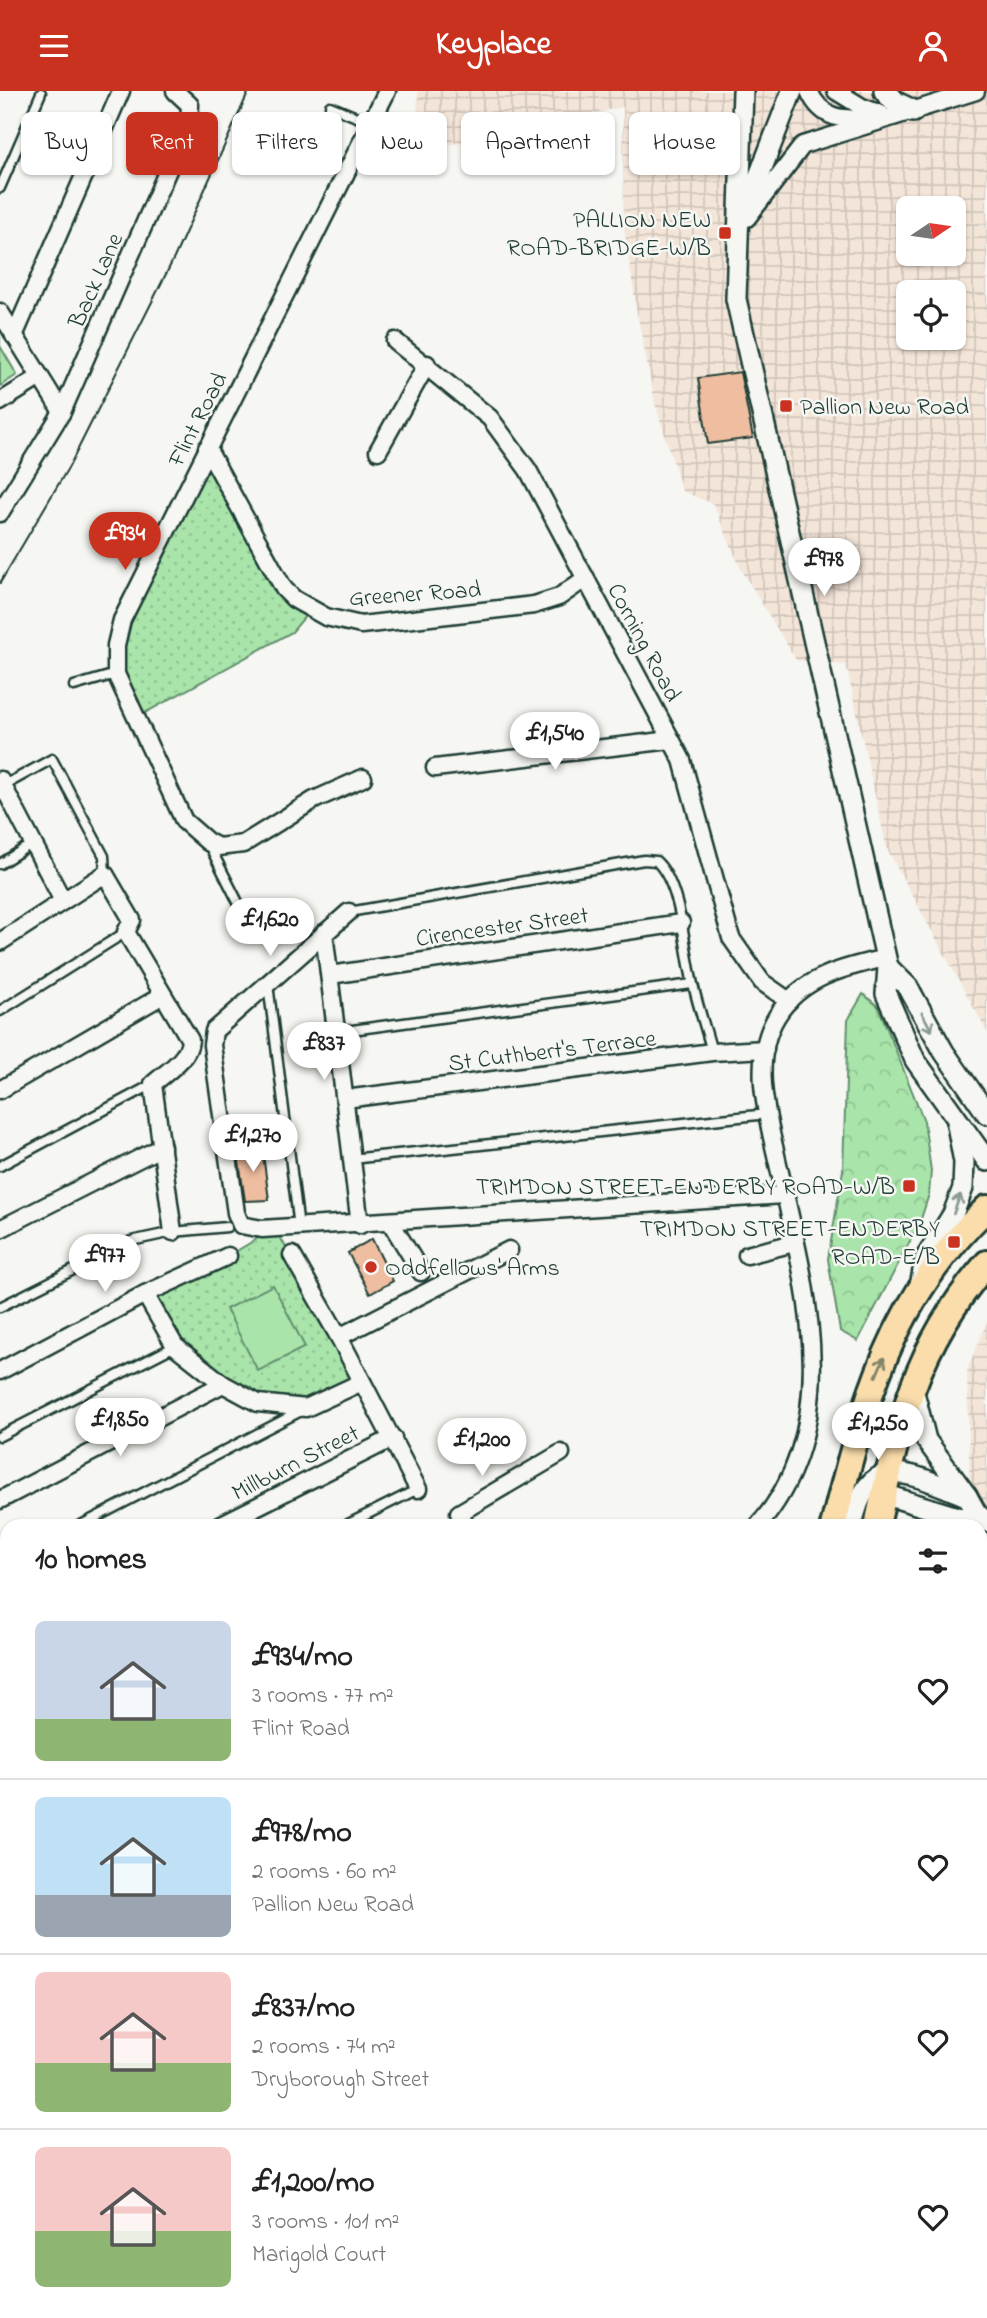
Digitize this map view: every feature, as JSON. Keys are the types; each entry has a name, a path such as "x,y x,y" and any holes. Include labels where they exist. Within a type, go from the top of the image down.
{"highway":[{"path":"835,1519 866,1400 888,1347 920,1288 960,1234 987,1208"},
{"path":"877,1519 879,1483 913,1383 942,1322 987,1263"}],"main road":[{"path":"885,91 903,115"}],"street":[{"path":"14,336 121,91"},
{"name":"Back Lane","path":"0,513 62,412 189,122 190,105 175,91"},
{"name":"Flint Road","path":"376,112 387,91"},
{"path":"743,91 736,299 887,963 886,994 899,1029 915,1060 987,1161"},
{"path":"737,231 792,91"},
{"path":"809,91 816,106 838,119 903,115"},
{"path":"835,91 862,107 903,115"},
{"path":"737,231 803,145 976,91"},
{"name":"Flint Road","path":"208,842 184,821 116,674 116,645 122,620 356,153"},
{"path":"0,312 62,412"},
{"name":"Corning Road","path":"396,341 468,397 509,441 586,578 682,760 731,938 762,982 789,1002"},
{"path":"378,451 427,364"},
{"path":"0,402 40,377"},
{"name":"Greener Road","path":"208,448 284,589 311,609 344,624 361,625 534,605 559,597 586,578"},
{"path":"435,768 671,740"},
{"path":"208,842 218,847 243,844 314,800 363,778"},
{"path":"2,783 63,901"},
{"path":"0,942 105,874 132,920 126,932 187,1032 190,1049 153,1084 173,1232"},
{"path":"349,912 214,1031 212,1045 236,1213 241,1225 262,1229 360,1225 785,1195"},
{"name":"Cirencester Street","path":"330,975 681,922"},
{"path":"324,933 360,1225"},
{"path":"764,1519 774,1508 793,1471 809,1422 813,1390 808,1312 767,1114 764,1092 765,1049 774,1023 806,985 829,973 887,963"},
{"path":"887,963 908,987 944,1052 985,1108"},
{"path":"0,1090 163,995"},
{"name":"St Cuthbert's Terrace","path":"345,1099 712,1052 765,1049"},
{"path":"920,1288 925,1259 954,1214 963,1188 964,1161 956,1121"},
{"path":"0,1229 162,1147"},
{"path":"391,1223 421,1272"},
{"path":"747,1255 794,1243"},
{"path":"339,1337 509,1250"},
{"path":"292,1255 339,1337 418,1489"},
{"path":"0,1371 145,1294 228,1256"},
{"path":"145,1294 174,1346 223,1384 258,1403 306,1408 362,1382"},
{"path":"913,1383 926,1440 967,1496 980,1519"},
{"path":"0,1500 223,1384"},
{"name":"Millburn Street","path":"232,1519 393,1438"},
{"path":"853,1445 879,1483 965,1519"},
{"path":"462,1519 459,1513 561,1453"},
{"path":"853,1519 856,1503 879,1483 934,1483 967,1496"}],"lane":[{"path":"0,188 41,93"},
{"path":"330,106 356,117"},
{"path":"0,169 5,178"},
{"path":"0,496 17,486"},
{"path":"74,686 116,674"},
{"path":"2,783 51,759 104,856 105,874"},
{"path":"208,842 245,916"},
{"path":"0,864 33,843"},
{"path":"349,912 644,860 656,861 666,870 681,922 692,983 712,1052"},
{"path":"0,1011 126,932"},
{"path":"337,1032 692,983"},
{"path":"268,984 299,1227"},
{"path":"0,1166 153,1084"},
{"path":"351,1159 767,1114"},
{"path":"0,1307 131,1241 173,1232 227,1227"},
{"path":"0,1436 174,1346"},
{"path":"92,1519 306,1408"},
{"path":"358,1519 418,1489"}],"shaded area":[{"path":"418,91 987,91 987,1032 887,849 846,665 796,660 741,569 713,504 682,491 655,403 637,313 624,227 623,107 600,112 461,112 461,142 447,145 447,112 417,112"},
{"path":"987,1322 987,1508 970,1490 967,1370"}],"green space":[{"path":"0,346 17,375 0,386"},
{"path":"207,448 271,570 311,609 292,632 134,719 116,645"},
{"path":"863,994 878,1006 924,1121 931,1171 929,1194 920,1222 858,1341 840,1331 828,1259 843,1170 848,1020"},
{"path":"275,1228 362,1382 306,1408 273,1406 190,1360 145,1294 228,1256"},
{"path":"273,1285 305,1347 258,1371 226,1309"}],"building":[{"path":"740,372 753,438 708,444 698,378"},
{"path":"262,1146 269,1200 245,1201 237,1149"},
{"name":"Oddfellows' Arms","path":"372,1239 393,1281 370,1294 348,1253"}],"tram line":[{"path":"0,583 71,463 174,258 249,91"}],"place":[{"name":"PALLION NEW ROAD-BRIDGE-W/B","path":"725,233"},
{"name":"Pallion New Road","path":"786,406"},
{"name":"TRIMDON STREET-ENDERBY ROAD-W/B","path":"909,1186"},
{"name":"TRIMDON STREET-ENDERBY ROAD-E/B","path":"954,1242"},
{"name":"Oddfellows' Arms","path":"371,1267"}]}
